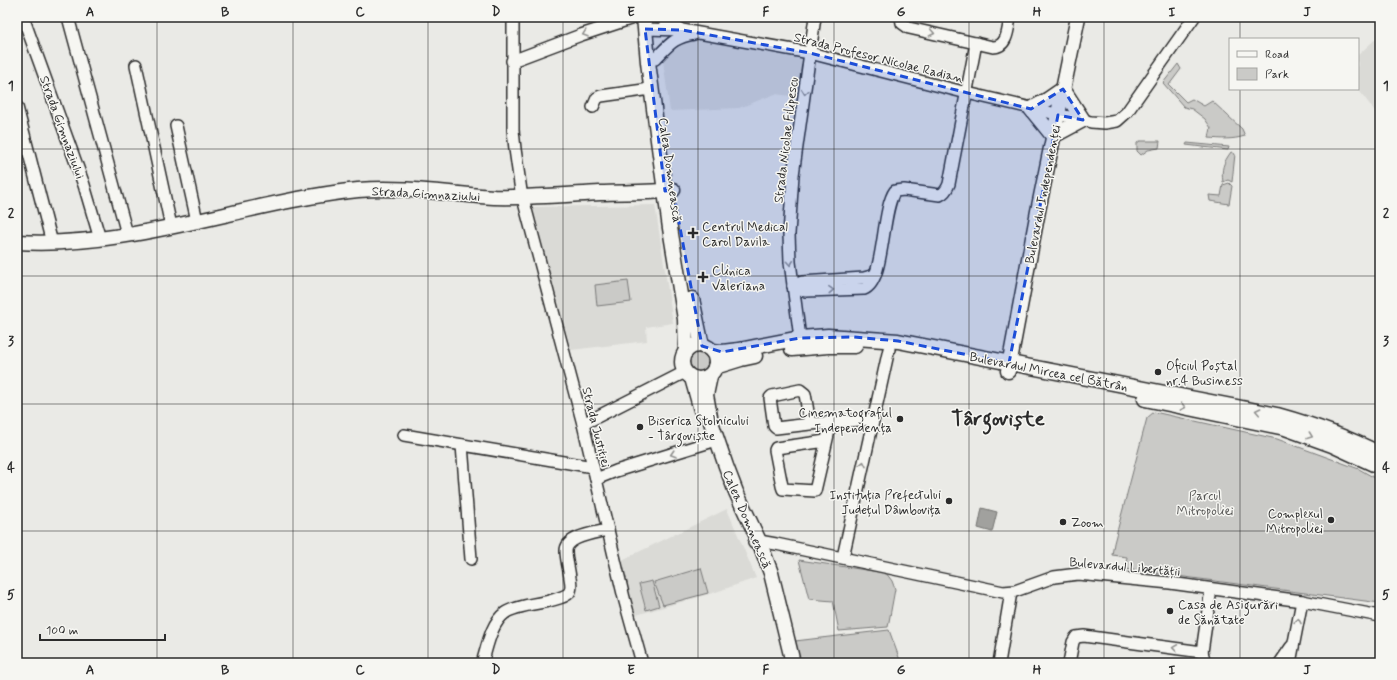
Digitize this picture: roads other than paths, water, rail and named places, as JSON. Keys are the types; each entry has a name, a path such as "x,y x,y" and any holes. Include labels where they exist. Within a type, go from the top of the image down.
{"main road":[{"name":"Bulevardul Independenței","path":"1008,367 1078,17"},
{"path":"650,22 656,59 655,89"},
{"name":"Calea Domnească","path":"650,22 658,140 668,215 685,319 686,351"},
{"path":"1063,88 1083,120 1054,136 1031,108 1047,100 1063,88"},
{"name":"Calea Domnească","path":"655,89 665,190 695,317 707,348"},
{"name":"Strada Gimnaziului","path":"17,242 52,243 100,239 197,221 280,203 358,190 395,189 523,198 665,190"},
{"name":"Bulevardul Mircea cel Bătrân","path":"707,348 722,352 800,338 828,336 898,341 1008,367 1285,428 1332,445 1380,467"},
{"path":"693,346 707,348 715,357 713,371 700,380 688,375 682,364 682,359 686,351 693,346"},
{"name":"Bulevardul Mircea cel Bătrân","path":"713,371 741,359 802,348 854,346 889,349 1008,367 1277,415 1321,428 1362,444 1380,454"},
{"name":"Calea Domnească","path":"713,371 706,390 706,403 716,441 756,542 788,663"},
{"name":"Calea Domnească","path":"688,375 710,442 731,495 771,573 794,663"}],"street":[{"name":"Strada Gimnaziului","path":"23,17 84,185 100,239"},
{"path":"68,17 127,234"},
{"name":"Strada Justiției","path":"513,17 512,61 515,149 523,198 583,424 607,530 642,663"},
{"path":"512,61 581,35 636,17"},
{"name":"Strada Nicolae Filipescu","path":"800,338 789,249 791,204 796,149 815,17"},
{"path":"901,17 902,23 909,28 993,47 1001,45 1006,39 1010,17"},
{"name":"Strada Profesor Nicolae Radian","path":"650,22 682,30 810,53 1058,115 1105,123 1117,121 1127,112 1194,17"},
{"path":"656,59 669,45 680,37 700,33"},
{"path":"793,286 799,290 806,291 864,289 870,286 875,275 891,196 895,191 904,190 940,195 943,194 949,184 976,43"},
{"path":"136,65 171,226"},
{"path":"593,107 597,98 601,96 655,89"},
{"path":"17,107 52,243"},
{"path":"176,126 197,221"},
{"path":"843,557 889,349"},
{"path":"583,424 688,375"},
{"path":"810,424 873,419"},
{"path":"826,441 776,448 775,450 783,489 815,491 831,422"},
{"path":"404,435 593,468"},
{"path":"596,479 616,471 710,442"},
{"path":"462,445 471,559"},
{"path":"482,663 493,630 498,620 505,613 514,609 557,599 570,592 571,586 566,550 568,544 572,540 607,530"},
{"name":"Bulevardul Libertății","path":"756,542 843,557 997,592 1011,592 1054,577 1078,574 1170,583 1302,601 1380,616"},
{"path":"1069,663 1073,642 1076,637 1084,636 1204,658 1210,589"},
{"path":"999,663 1011,592"},
{"path":"1290,663 1302,601"},
{"path":"1280,663 1295,641"}],"place":[{"name":"Centrul Medical Carol Davila","path":"693,233"},
{"name":"Clinica Valeriana","path":"703,277"},
{"name":"Oficiul Poștal nr.4 Business","path":"1158,372"},
{"name":"Cinematograful Independența","path":"900,419"},
{"name":"Biserica Stolnicului - Târgoviște","path":"640,427"},
{"name":"Instituția Prefectului Județul Dâmbovița","path":"949,501"},
{"name":"Complexul Mitropoliei","path":"1331,520"},
{"name":"Zoom","path":"1063,522"},
{"name":"Casa de Asigurări de Sănătate","path":"1170,611"}],"district":[{"name":"Târgoviște","path":"998,418"}],"park label":[{"name":"Parcul Mitropoliei","path":"1205,502"}]}
